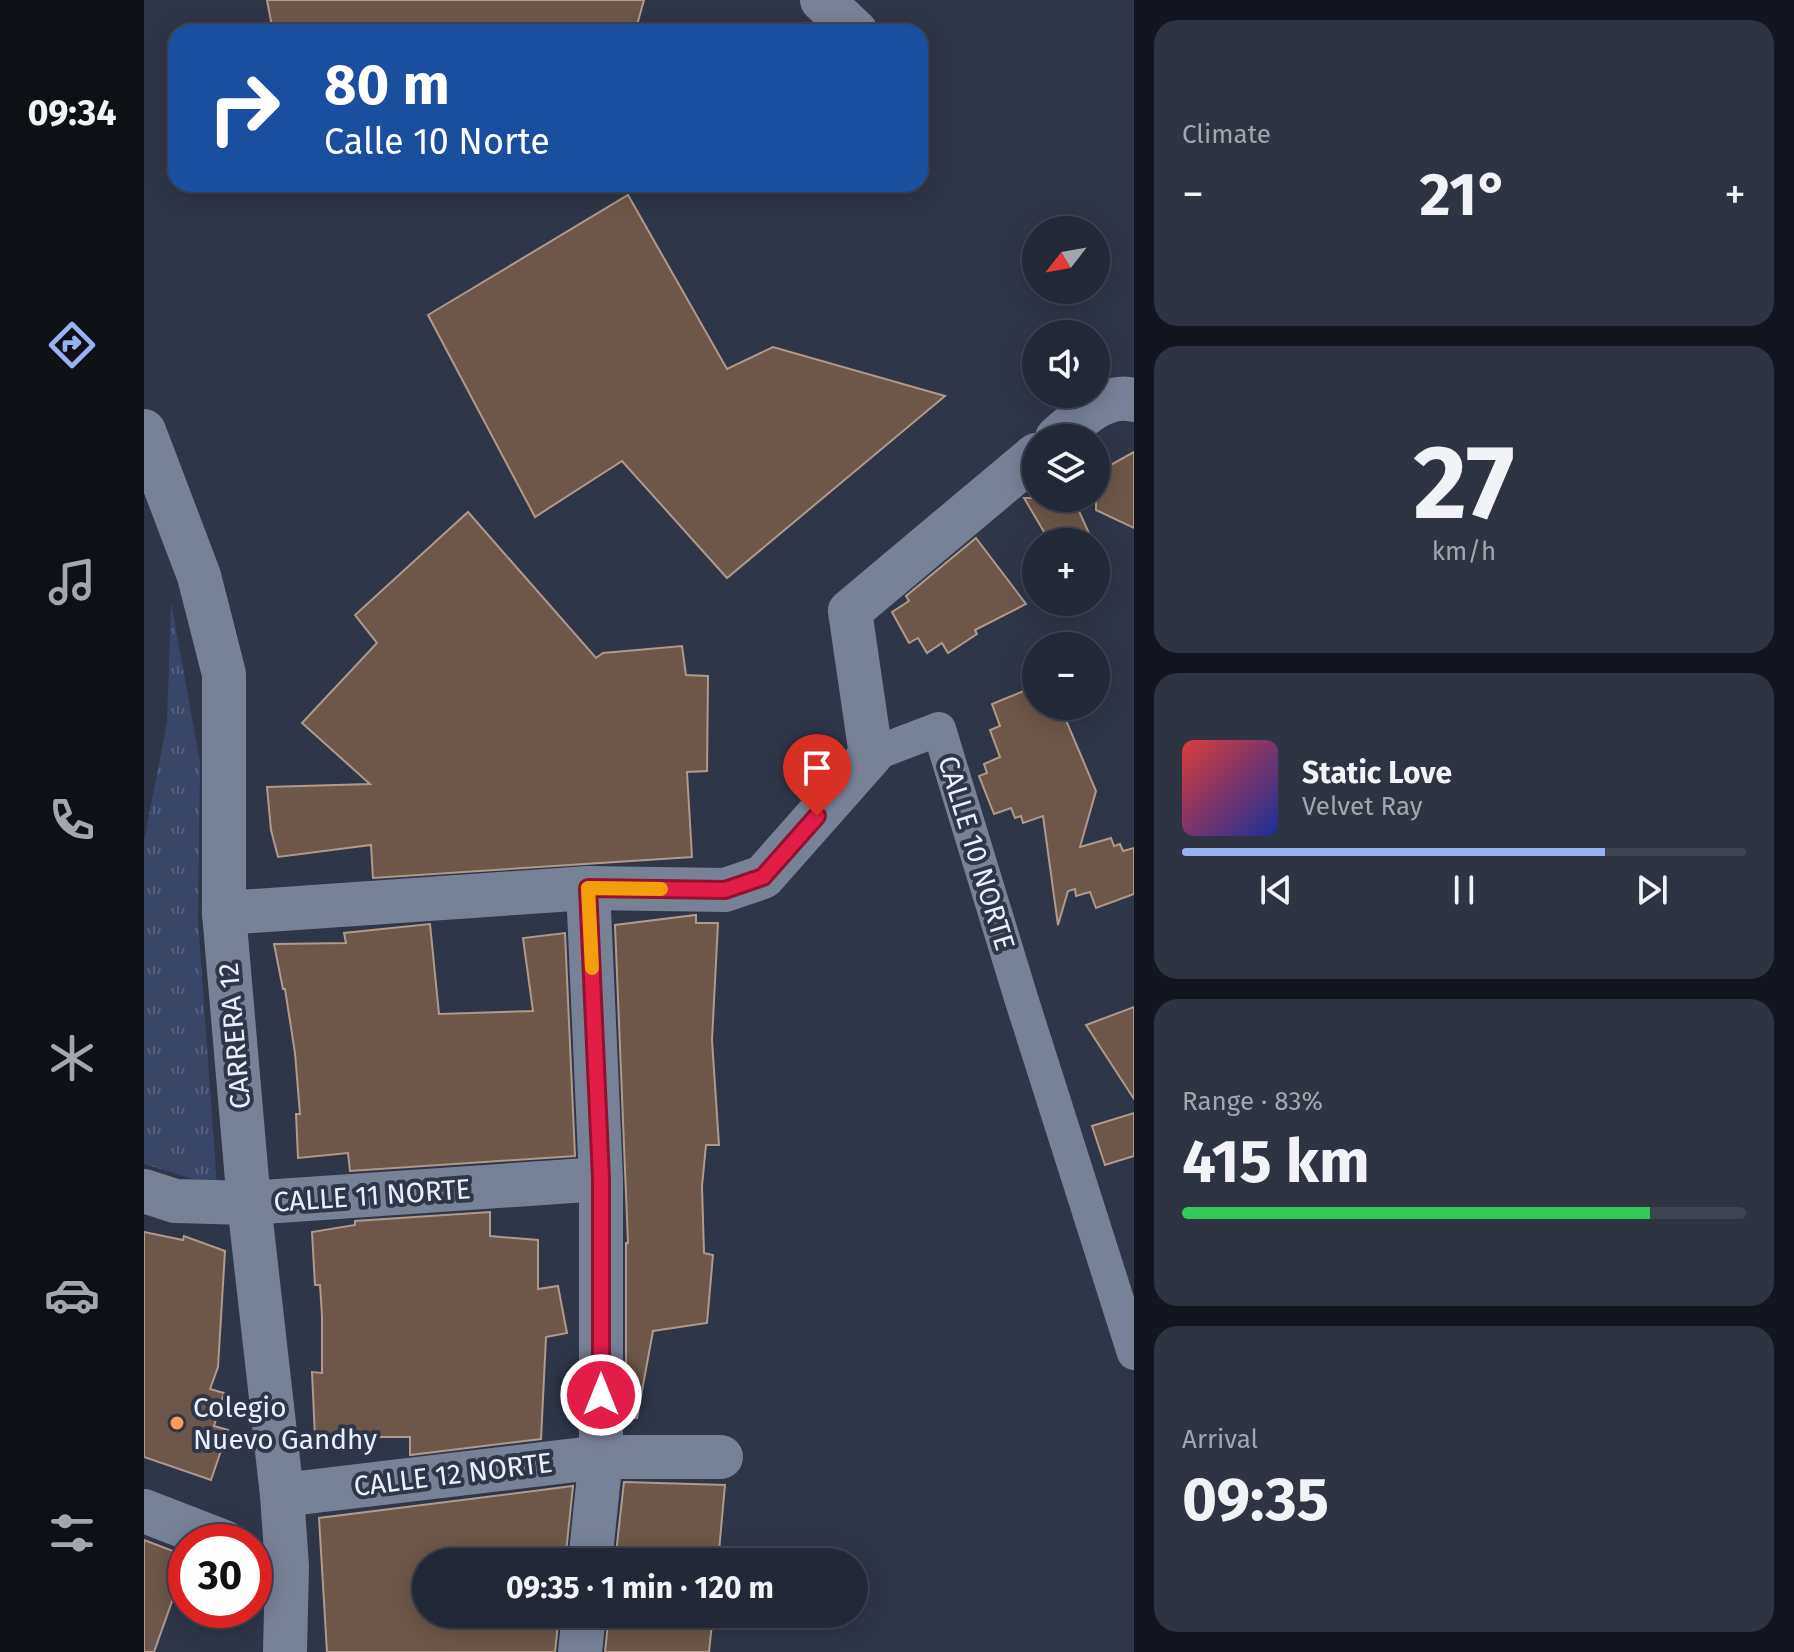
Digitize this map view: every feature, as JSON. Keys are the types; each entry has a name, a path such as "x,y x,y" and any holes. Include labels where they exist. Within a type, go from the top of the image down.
{"street":[{"path":"822,0 848,24"},
{"path":"1074,424 1096,406 1125,398 1134,400"},
{"name":"CARRERA 12","path":"144,431 199,576 224,674 224,913 249,1203 282,1495 272,1549"},
{"path":"871,755 850,611 1022,467"},
{"name":"CALLE 10 NORTE","path":"224,913 588,888 725,890 763,877 871,755 939,729 1025,1013 1134,1353"},
{"path":"588,888 601,1179 601,1457 591,1548"},
{"name":"CALLE 11 NORTE","path":"144,1191 175,1201 249,1203 601,1179"},
{"name":"CALLE 12 NORTE","path":"282,1495 601,1457 721,1457"},
{"path":"144,1511 178,1524"},
{"name":"CARRERA 12","path":"272,1572 285,1652"},
{"path":"580,1652 583,1628"}],"green space":[{"path":"171,602 200,762 198,921 217,1186 144,1164 144,841 167,722"}],"building":[{"path":"267,0 644,0 637,24 272,24"},
{"path":"628,195 727,369 773,347 945,396 727,578 622,461 535,517 428,315"},
{"path":"1134,452 1134,528 1100,512 1110,512 1110,465"},
{"path":"468,512 596,658 603,653 682,646 686,675 708,676 707,771 687,772 692,857 373,878 371,845 278,857 271,830 267,787 370,784 302,723 377,643 355,615"},
{"path":"1032,512 1079,512 1087,528 1042,528"},
{"path":"976,538 1022,599 1022,606 975,630 977,634 948,653 942,643 927,653 918,638 909,643 892,612 909,601 906,596"},
{"path":"1022,692 1022,720 1066,720 1096,791 1080,847 1111,838 1114,846 1120,844 1123,851 1134,848 1134,894 1096,908 1090,892 1076,896 1075,889 1068,891 1058,925 1043,816 1023,823 1021,816 1015,818 1011,808 994,814 979,776 987,773 984,764 1000,757 990,730 1000,726 992,704"},
{"path":"696,915 696,923 718,923 712,1040 719,1145 706,1145 702,1186 704,1253 713,1255 707,1323 653,1331 637,1418 626,1417 628,1243 615,925"},
{"path":"430,924 439,1014 533,1011 523,938 565,933 575,1156 350,1171 348,1153 298,1158 296,1114 300,1114 295,1053 274,944 346,943 344,933"},
{"path":"1134,1007 1134,1099 1086,1025"},
{"path":"1134,1113 1134,1156 1105,1165 1092,1126"},
{"path":"490,1212 490,1236 538,1240 538,1289 558,1286 567,1333 546,1337 541,1439 410,1455 410,1437 315,1437 312,1372 322,1373 322,1316 320,1285 315,1285 312,1232 355,1225 355,1221"},
{"path":"144,1232 183,1240 184,1236 225,1251 218,1367 210,1389 224,1393 214,1426 228,1430 211,1480 144,1457"},
{"path":"624,1482 725,1485 719,1548 617,1548"},
{"path":"573,1486 566,1548 412,1548 412,1628 558,1628 555,1652 327,1652 319,1518"},
{"path":"144,1540 168,1549 168,1613 154,1652 144,1652"},
{"path":"608,1628 712,1628 709,1652 605,1652"}],"slow traffic":[{"path":"592,968 588,888 661,889"}],"place":[{"name":"Colegio Nuevo Gandhy","path":"177,1423"}],"route":[{"path":"601,1395 601,1179 588,888 725,890 763,877 817,816"}]}
